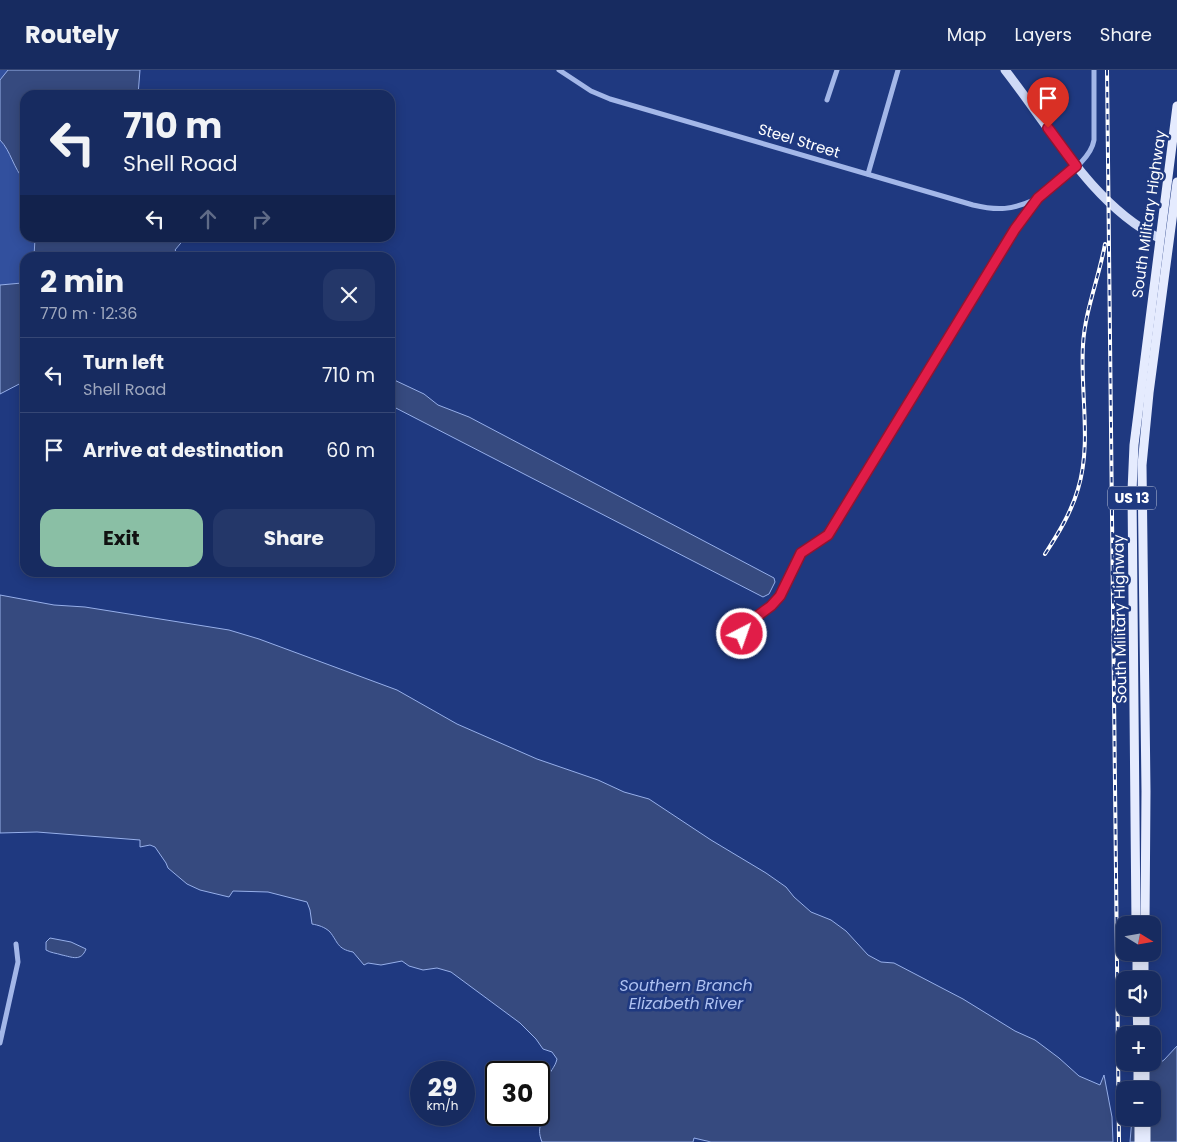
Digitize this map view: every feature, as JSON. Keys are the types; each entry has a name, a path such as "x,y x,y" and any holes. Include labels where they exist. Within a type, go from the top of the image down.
{"main road":[{"name":"South Military Highway","path":"1136,916 1132,467 1135,422 1177,106"},
{"name":"South Military Highway","path":"1144,916 1146,791 1142,465 1149,393 1177,182"},
{"path":"1138,1126 1139,1142"},
{"path":"1146,1126 1146,1142"}],"street":[{"name":"Steel Street","path":"559,70 577,83 610,99 973,205 993,210 1014,207 1038,198"},
{"path":"827,100 837,70"},
{"path":"868,174 898,70"},
{"path":"1005,70 1076,166 1108,201 1140,228 1160,238"},
{"path":"742,634 752,620 771,606 780,596 801,553 828,535 1002,249 1038,198 1091,151 1094,140 1094,70"},
{"path":"0,1043 18,962 16,944"}],"shaded area":[{"path":"0,70 56,70 31,90 20,90 20,242 35,242 34,252 20,252 20,308 0,324"}],"water":[{"path":"8,70 140,70 138,90 20,90 20,174 0,140 0,80"},
{"path":"35,242 182,242 175,250 177,252 34,252"},
{"path":"20,283 20,384 0,394 0,285"},
{"path":"395,380 424,394 438,405 469,417 774,578 775,582 769,594 763,597 395,408"},
{"name":"Southern Branch Elizabeth River","path":"0,595 54,605 85,607 229,630 259,639 397,690 457,724 537,759 598,780 624,792 649,799 786,887 811,912 831,920 846,931 868,955 881,962 894,963 963,999 1015,1031 1035,1040 1079,1076 1100,1085 1104,1075 1112,1117 1113,1142 711,1142 694,1138 693,1142 542,1142 540,1126 550,1126 550,1074 557,1059 552,1052 543,1049 520,1023 451,972 437,968 423,970 409,966 402,961 381,965 368,963 364,965 353,952 338,945 328,930 312,924 307,902 268,892 233,891 229,897 200,890 187,884 168,868 155,847 150,845 140,847 140,840 37,832 0,833"},
{"path":"50,938 71,942 86,949 82,956 76,958 52,952 46,950 46,942"},
{"path":"1177,1046 1177,1142 1130,1142 1131,1126 1161,1126 1161,1081 1132,1081 1148,1071 1161,1071 1161,1062"}],"railway":[{"path":"1107,70 1119,1142"},
{"path":"1045,554 1068,515 1082,472 1085,436 1082,363 1084,332 1105,244"}],"route":[{"path":"742,634 748,624 771,606 780,596 801,553 828,535 1015,229 1038,198 1076,166 1048,128"}]}
